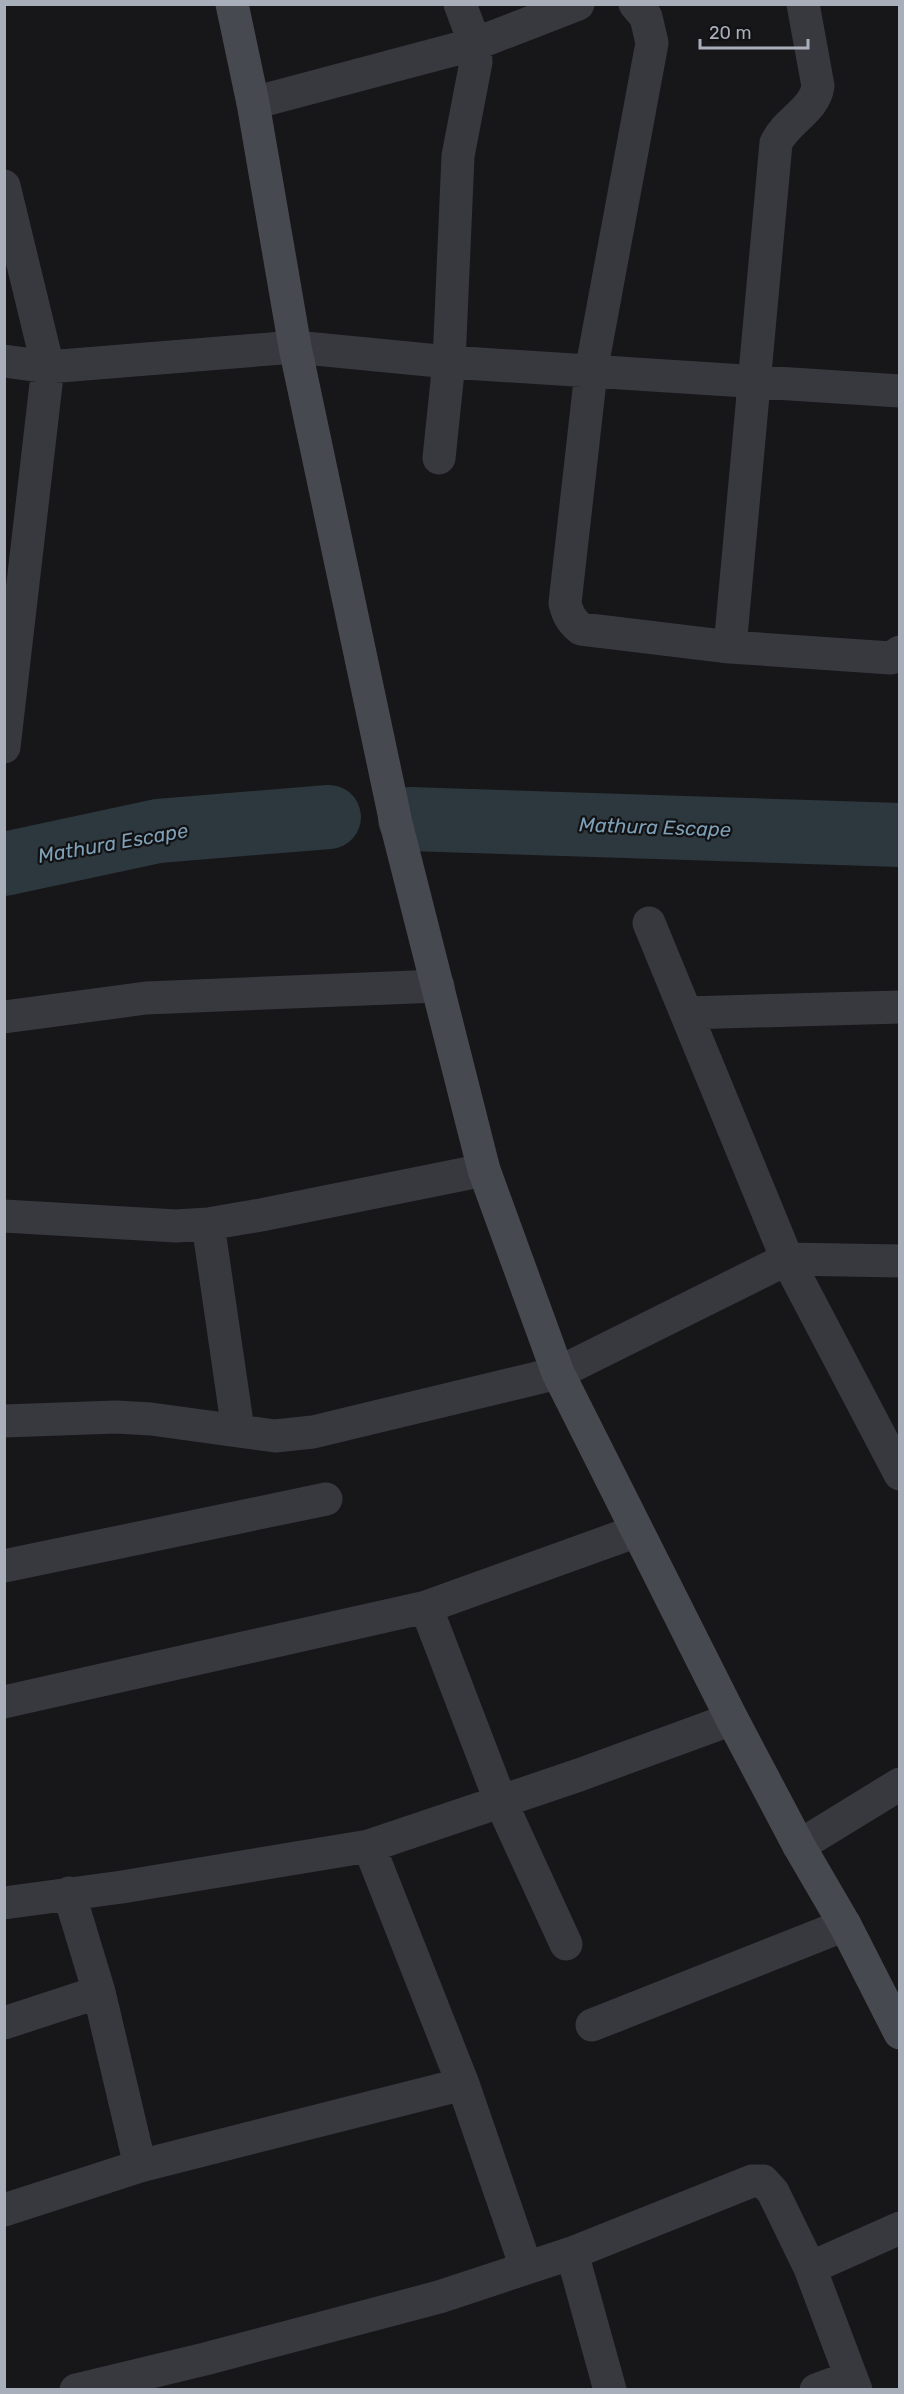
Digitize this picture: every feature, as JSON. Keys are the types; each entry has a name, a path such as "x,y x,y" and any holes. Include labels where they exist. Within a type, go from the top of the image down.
{"street":[{"path":"232,4 253,103 295,347 396,823 484,1170 558,1373 732,1719 845,1925 900,2033"},
{"path":"439,458 449,362 458,156 476,62 475,44 460,4"},
{"path":"253,103 475,44 578,4"},
{"path":"730,647 777,143 780,134 817,96 818,86 803,4"},
{"path":"642,9 652,43 591,372 565,603 571,621 581,629 730,647 891,658 900,652"},
{"path":"4,186 9,226 48,367 4,747"},
{"path":"4,362 48,367 295,347 449,362 900,390"},
{"path":"649,922 787,1259 900,1474"},
{"path":"4,1017 156,998 438,986"},
{"path":"686,1013 900,1007"},
{"path":"4,1216 176,1226 208,1224 484,1170"},
{"path":"208,1224 238,1430"},
{"path":"4,1421 116,1417 275,1436 313,1432 558,1373 787,1259 900,1261"},
{"path":"4,1566 326,1499"},
{"path":"4,1702 426,1607 637,1531"},
{"path":"426,1607 500,1800 566,1944"},
{"path":"4,1903 122,1887 369,1846 579,1775 732,1719"},
{"path":"800,1846 900,1784"},
{"path":"369,1846 463,2084 526,2267"},
{"path":"69,1893 99,1992 140,2166"},
{"path":"592,2025 845,1925"},
{"path":"4,2023 99,1992"},
{"path":"4,2210 140,2166 463,2084"},
{"path":"93,2387 439,2297 572,2253 752,2181 763,2181 773,2192 810,2268 853,2383 816,2390"},
{"path":"810,2268 900,2228"},
{"path":"572,2253 610,2390"}],"waterway":[{"name":"Mathura Escape","path":"4,864 158,831 329,817"},
{"name":"Mathura Escape","path":"410,819 900,835"}]}
